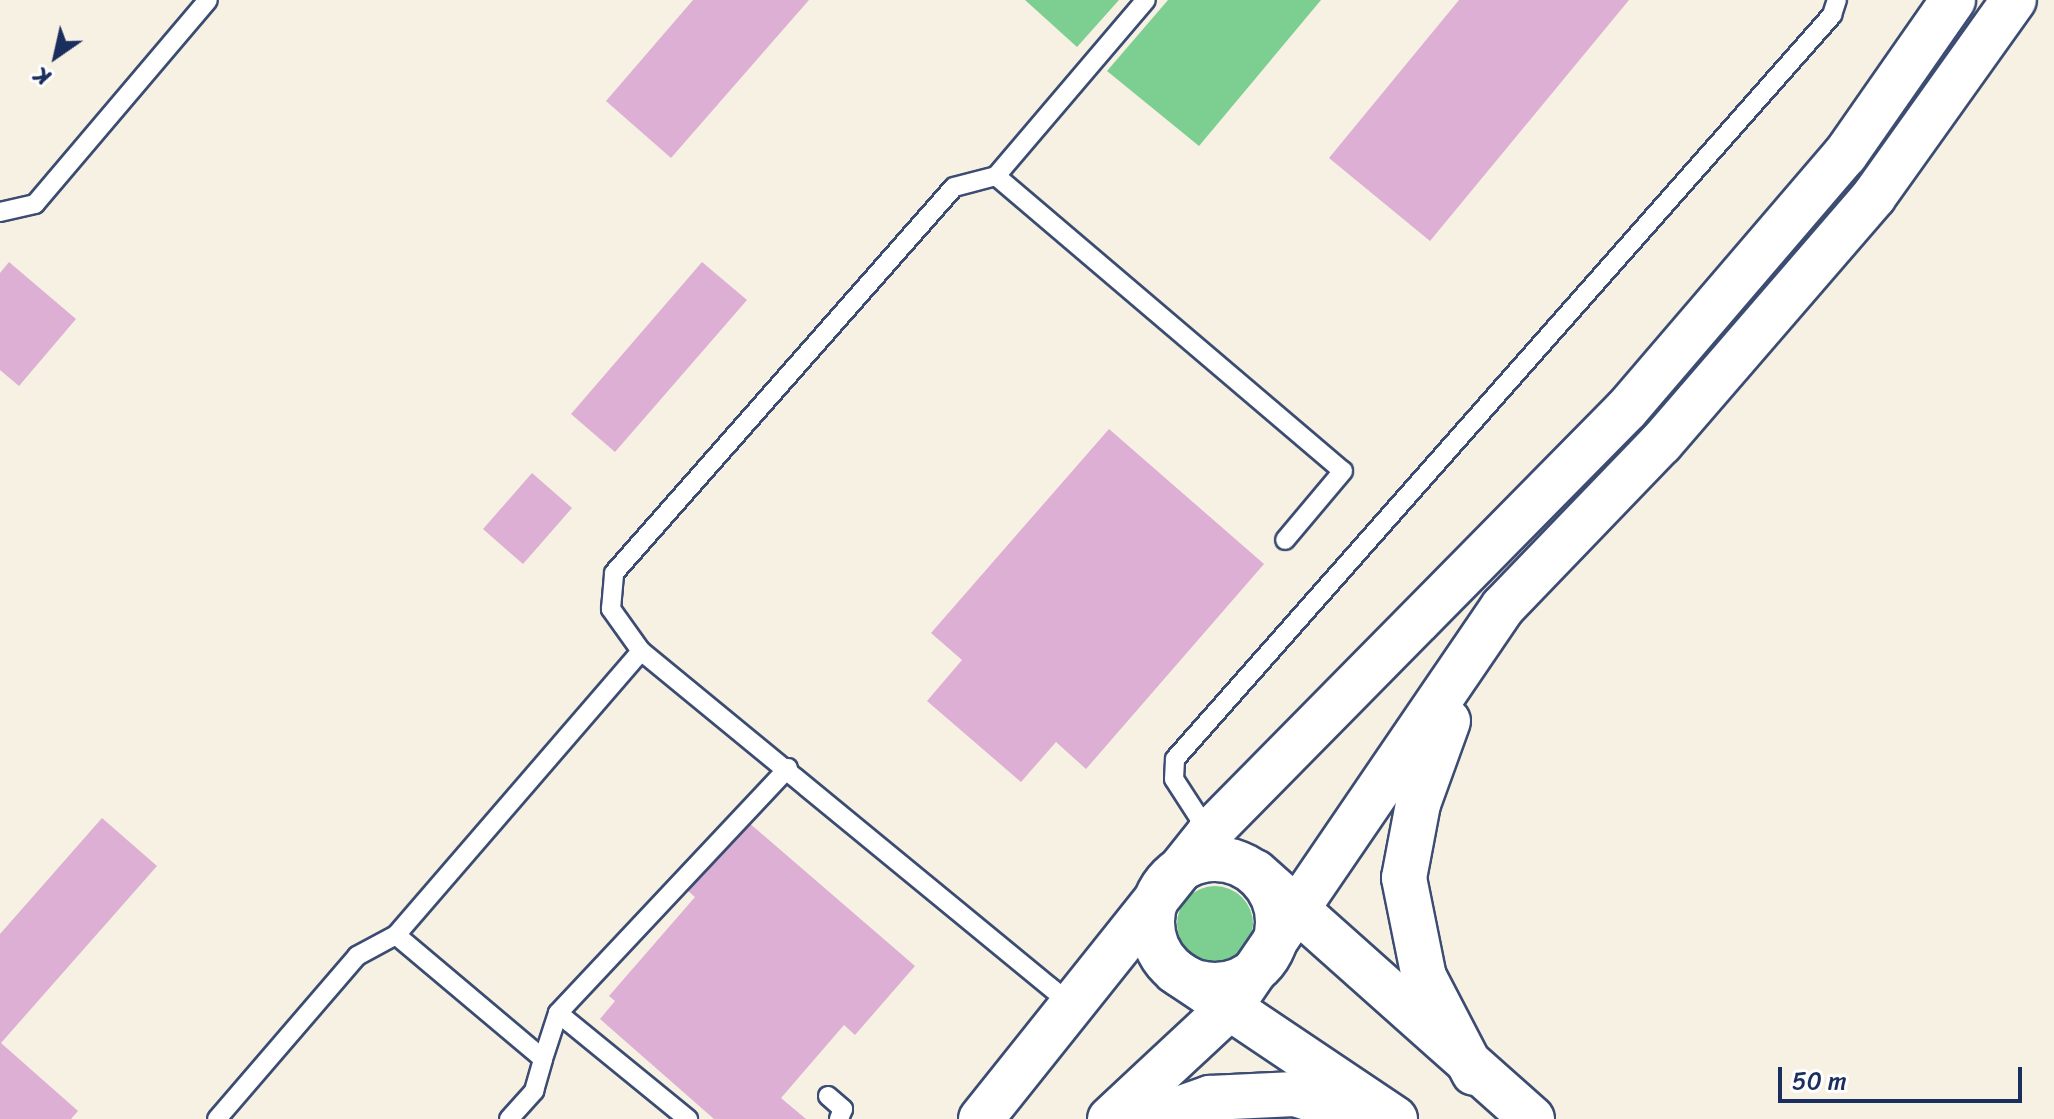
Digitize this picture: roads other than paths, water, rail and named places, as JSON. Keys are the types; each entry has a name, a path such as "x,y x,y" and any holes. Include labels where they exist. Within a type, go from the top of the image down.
{"main road":[{"path":"981,1119 1165,882 1209,833 1627,409 1845,155 1953,0"},
{"path":"1110,1119 1230,1007 1301,910 1503,607 1661,443 1874,196 2014,0"},
{"path":"1474,1073 1424,977 1404,878 1418,804 1443,731 1503,607"},
{"path":"1395,1119 1175,971 1154,939 1156,900 1165,882 1180,869 1218,858 1255,872 1301,910 1474,1073 1532,1119"},
{"path":"1175,971 1193,981 1232,983 1265,962 1279,926 1277,906 1255,872"},
{"path":"1150,1119 1210,1098 1267,1094 1295,1094 1374,1119"}],"lane":[{"path":"0,212 35,204 208,0"},
{"path":"1072,1005 788,768 641,651 611,609 614,573 954,187 996,176 1146,0"},
{"path":"1255,872 1209,833 1174,779 1175,759 1832,15 1837,0"},
{"path":"996,176 1343,471 1285,540"},
{"path":"217,1119 357,956 396,935 641,651"},
{"path":"509,1119 534,1091 558,1013 788,768"},
{"path":"396,935 543,1059"},
{"path":"558,1013 688,1119"},
{"path":"828,1096 843,1109 839,1119"}]}
